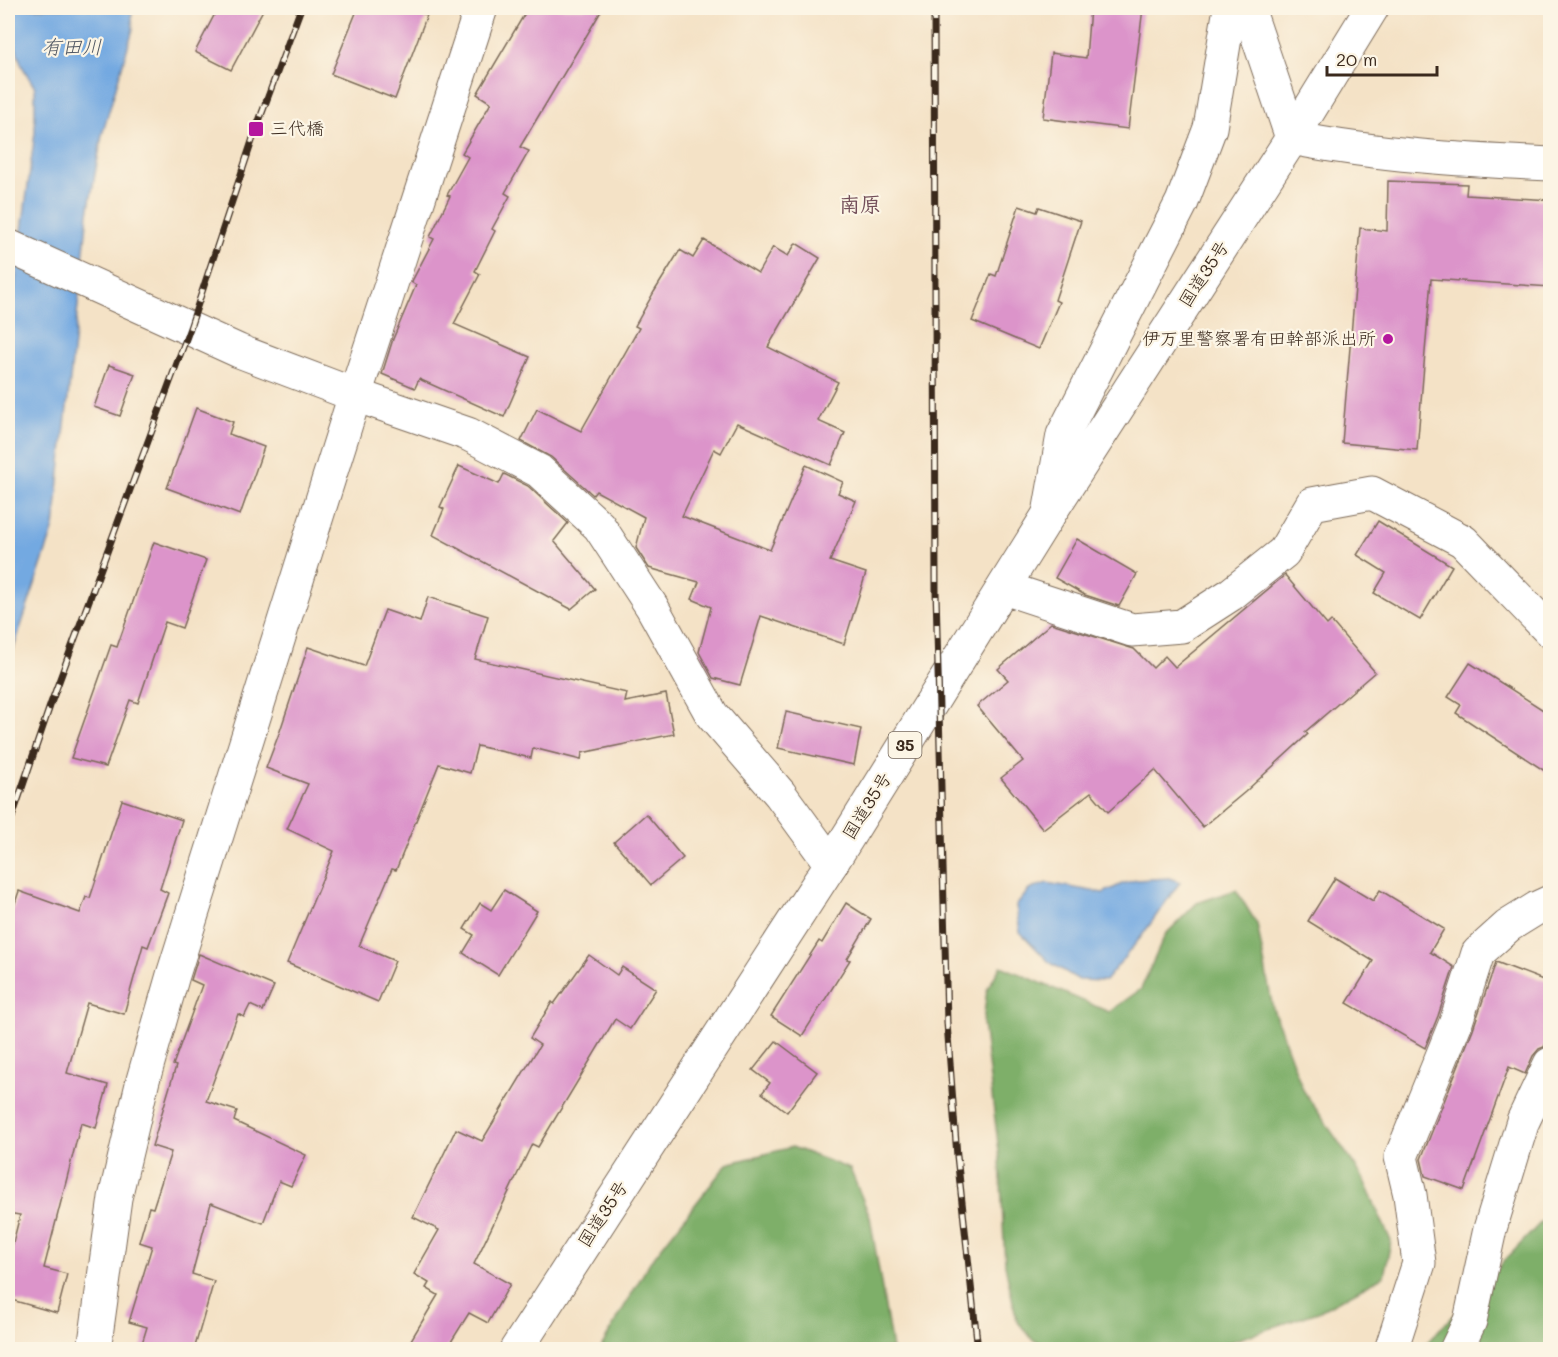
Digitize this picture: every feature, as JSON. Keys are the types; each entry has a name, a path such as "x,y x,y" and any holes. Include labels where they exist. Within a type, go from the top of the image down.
{"main road":[{"path":"94,1350 115,1198 143,1080 173,975 355,395 481,8"},
{"path":"1049,514 1063,435 1182,202 1210,128 1230,8"},
{"path":"1248,8 1292,138 1364,150 1551,165"},
{"name":"35","path":"1292,138 1372,8"},
{"name":"国道35号","path":"516,1350 831,864 1049,514 1292,138"},
{"path":"8,246 239,351 355,395 468,434 539,471 599,526 652,607 712,715 780,794 831,864"},
{"path":"1004,588 1132,630 1182,626 1230,595 1284,552 1312,504 1372,493 1463,541 1551,631"},
{"path":"1390,1350 1419,1263 1410,1195 1401,1157 1456,1022 1478,953 1508,926 1551,902"},
{"path":"1456,1350 1470,1321 1490,1229 1523,1121 1551,1064"}],"green space":[{"path":"1236,890 1257,924 1273,1009 1303,1090 1362,1176 1391,1241 1384,1276 1318,1312 1209,1349 1055,1349 1033,1340 1017,1321 1005,1265 1000,1160 983,1023 987,989 1001,966 1109,1012 1141,989 1165,935 1197,903"},
{"path":"792,1147 850,1169 870,1217 892,1349 600,1349 650,1262 727,1164"},
{"path":"1546,1217 1550,1217 1550,1349 1420,1350"}],"water":[{"name":"有田川","path":"8,8 131,8 133,29 102,135 88,213 54,527 8,665 8,336 35,132 35,88 22,66 8,26"},
{"path":"1169,878 1180,882 1141,937 1105,981 1079,980 1049,962 1020,932 1016,906 1029,890 1047,883 1103,893 1136,880"}],"building":[{"path":"218,8 264,8 231,70 195,52"},
{"path":"358,8 406,8 427,15 395,99 331,74"},
{"path":"528,8 603,8 520,147 529,151 505,193 510,196 492,229 495,231 475,271 480,274 454,324 530,357 504,417 419,379 415,388 382,374 393,339 416,285 411,282 434,239 430,237 450,196 447,195 468,157 462,153 491,103 477,94"},
{"path":"1090,8 1143,8 1128,129 1043,118 1051,53 1086,58"},
{"path":"1388,181 1467,184 1466,195 1551,200 1551,287 1431,279 1417,450 1342,443 1360,228 1387,231"},
{"path":"1019,206 1037,212 1039,207 1081,221 1055,300 1059,302 1039,349 972,321 991,274 996,276"},
{"path":"704,240 758,273 773,247 788,256 796,243 820,258 768,347 838,382 818,421 845,433 831,465 737,423 721,453 714,449 682,516 770,550 806,465 843,482 838,493 856,501 830,561 866,573 844,644 761,616 740,685 713,678 699,652 711,607 692,599 699,582 649,568 636,548 644,517 596,491 593,495 551,457 521,441 537,409 581,431 639,328 635,326 680,250 693,258"},
{"path":"109,365 135,374 120,416 94,407"},
{"path":"196,408 233,422 229,434 264,447 240,515 167,488"},
{"path":"459,466 499,484 504,474 528,486 568,523 554,541 595,589 571,609 433,535 444,509 440,507"},
{"path":"1378,521 1452,566 1420,620 1374,593 1386,573 1357,555"},
{"path":"1077,539 1137,574 1119,606 1085,595 1055,578"},
{"path":"154,542 206,560 182,628 165,622 138,703 130,700 106,767 71,758 111,645 117,647"},
{"path":"1285,575 1327,625 1331,621 1375,672 1305,732 1308,734 1203,827 1155,770 1108,812 1091,792 1043,829 1001,778 1023,761 977,706 1008,680 998,669 1051,623 1134,649 1153,668 1165,656 1175,667"},
{"path":"428,597 488,616 475,659 627,693 625,702 666,694 674,734 582,753 581,760 533,748 531,758 477,746 470,773 439,764 396,870 392,869 359,946 395,961 378,1002 287,963 334,851 287,829 308,784 266,768 308,647 364,666 385,610 420,622"},
{"path":"1470,663 1551,715 1551,775 1456,713 1461,705 1448,697"},
{"path":"786,712 861,729 854,765 778,748"},
{"path":"122,800 182,820 160,889 168,893 148,947 143,945 124,1014 87,1003 67,1073 108,1085 96,1128 81,1123 44,1268 67,1274 57,1313 8,1299 8,1263 20,1215 8,1213 8,924 19,891 80,913 86,897 90,898"},
{"path":"646,814 683,858 651,885 614,842"},
{"path":"1335,878 1373,901 1380,890 1444,929 1430,952 1454,967 1425,1048 1347,1003 1373,961 1308,921"},
{"path":"504,890 537,911 498,975 463,953 474,935 464,929 480,903 491,910"},
{"path":"846,903 871,919 847,959 850,960 802,1036 771,1016 819,941 822,943"},
{"path":"199,954 274,986 263,1011 250,1005 244,1017 238,1014 206,1101 237,1111 234,1121 306,1155 291,1186 279,1181 263,1223 211,1203 192,1274 214,1281 194,1350 140,1350 147,1327 129,1322 152,1246 139,1242 149,1207 153,1208 171,1152 152,1146 176,1066 173,1065 202,985 191,980"},
{"path":"589,955 617,975 622,967 656,989 630,1029 615,1019 538,1147 532,1144 474,1264 510,1284 488,1323 469,1313 446,1350 405,1350 438,1295 426,1288 429,1283 414,1274 439,1230 413,1217 456,1129 482,1141 540,1045 530,1038 552,1002 554,1004"},
{"path":"1496,962 1551,983 1551,1032 1544,1047 1533,1056 1525,1074 1509,1067 1464,1190 1425,1176 1421,1159 1473,1029"},
{"path":"776,1041 817,1072 787,1112 762,1093 770,1083 753,1070"}],"railway":[{"path":"8,829 51,703 190,328 256,129 301,8"},
{"path":"934,8 936,592 947,1023 957,1156 978,1350"}],"place":[{"name":"三代橋","path":"256,129"},
{"name":"伊万里警察署有田幹部派出所","path":"1388,339"}],"district":[{"name":"南原","path":"860,205"}]}
